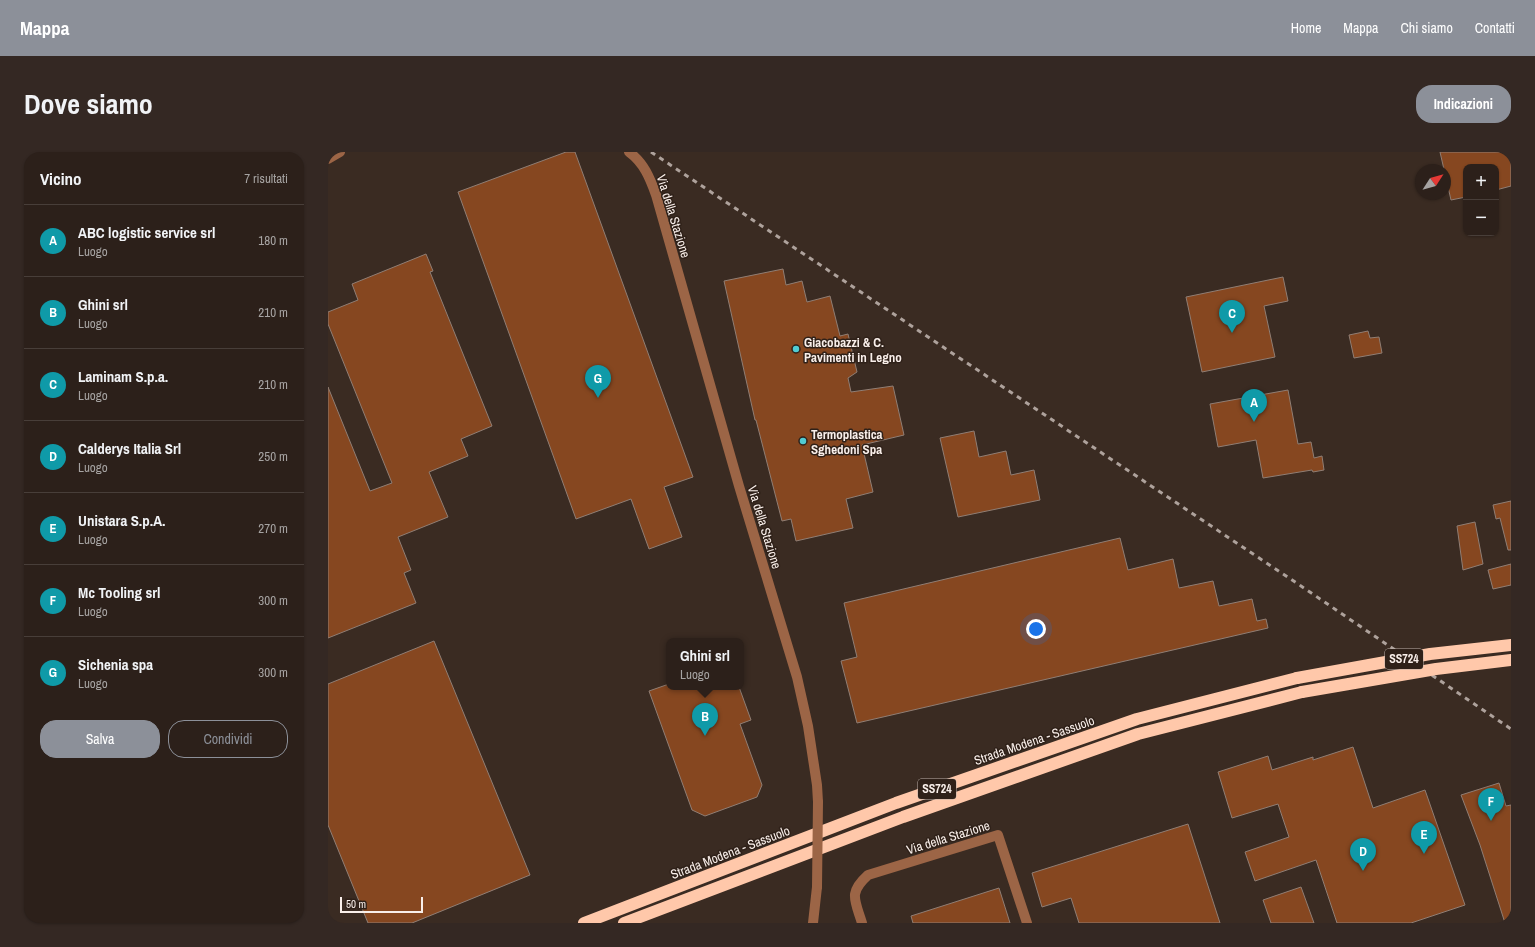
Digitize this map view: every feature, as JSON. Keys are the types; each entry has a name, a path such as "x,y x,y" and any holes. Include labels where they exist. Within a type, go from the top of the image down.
{"highway":[{"name":"Strada Modena - Sassuolo","path":"584,923 896,803 1137,718 1297,678 1430,654 1511,645"},
{"name":"SS724","path":"624,923 903,817 1138,734 1302,692 1436,669 1511,660"}],"street":[{"path":"328,159 340,152"},
{"name":"Via della Stazione","path":"630,152 642,164 649,176 656,195 739,486 797,677 808,726 817,785 817,887 813,923"},
{"name":"Via della Stazione","path":"862,923 854,896 858,884 868,874 998,835 1027,923"}],"building":[{"path":"566,152 575,152 693,477 664,487 682,537 649,549 631,499 576,519 458,192"},
{"path":"1440,152 1511,152 1511,186 1499,189 1499,164 1463,164 1463,198 1451,200 1451,164 1443,164"},
{"path":"426,254 433,271 430,272 492,426 461,439 468,456 429,472 448,517 398,537 411,570 404,573 416,603 328,638 328,387 370,491 392,483 328,324 328,312 358,300 352,284"},
{"path":"783,269 786,285 802,281 807,302 830,296 840,336 848,334 857,372 848,378 851,392 893,386 904,435 862,445 873,492 846,499 853,528 796,541 791,519 782,521 755,420 724,281"},
{"path":"1283,277 1288,301 1264,306 1275,357 1202,372 1186,297"},
{"path":"1368,331 1370,338 1379,337 1382,353 1354,358 1349,335"},
{"path":"1288,390 1298,444 1311,442 1314,458 1322,456 1324,470 1313,472 1312,470 1263,478 1256,440 1218,447 1210,404"},
{"path":"974,431 979,457 1006,451 1011,475 1034,470 1040,500 958,517 940,438"},
{"path":"1511,501 1511,550 1508,550 1500,518 1496,519 1493,505"},
{"path":"1475,522 1483,564 1463,570 1457,526"},
{"path":"1120,538 1128,570 1173,559 1179,588 1213,581 1219,606 1252,599 1257,621 1266,619 1268,628 857,723 841,661 857,657 844,603"},
{"path":"1511,564 1511,585 1493,589 1488,570"},
{"path":"434,641 530,875 412,923 368,923 328,825 328,684"},
{"path":"666,685 666,690 740,690 751,720 740,724 762,785 757,797 705,816 692,810 649,691"},
{"path":"1353,747 1373,808 1425,790 1465,905 1411,923 1337,923 1316,860 1255,881 1245,852 1289,837 1278,804 1232,818 1218,772 1268,756 1272,770 1313,757 1313,760"},
{"path":"1499,783 1506,806 1511,805 1511,923 1505,923 1480,845 1461,795"},
{"path":"1188,824 1220,923 1079,923 1071,898 1042,907 1032,873"},
{"path":"1301,887 1314,923 1271,923 1263,900"},
{"path":"999,888 1010,923 913,923 911,916"}],"railway":[{"path":"651,152 1301,586 1511,729"}],"place":[{"name":"Laminam S.p.a.","path":"1232,333"},
{"name":"Giacobazzi & C. Pavimenti in Legno","path":"796,349"},
{"name":"Sichenia spa","path":"598,398"},
{"name":"ABC logistic service srl","path":"1254,422"},
{"name":"Termoplastica Sghedoni Spa","path":"803,441"},
{"name":"Ghini srl","path":"705,736"},
{"name":"Mc Tooling srl","path":"1491,821"},
{"name":"Unistara S.p.A.","path":"1424,854"},
{"name":"Calderys Italia Srl","path":"1363,871"}]}
